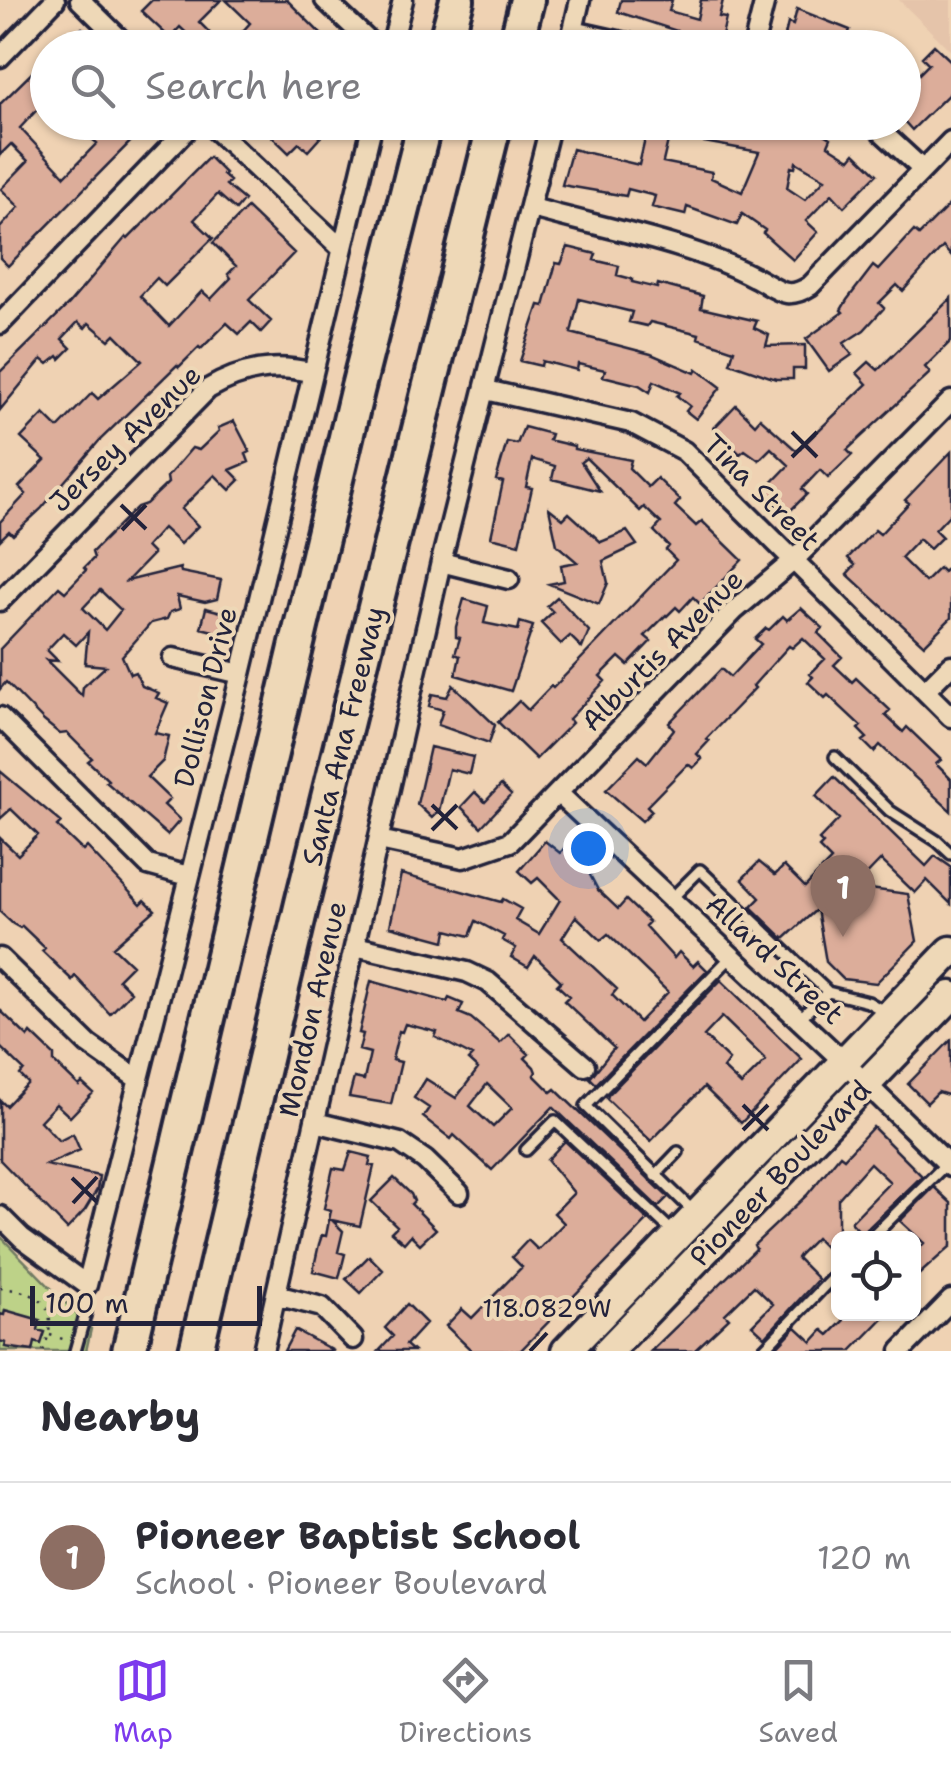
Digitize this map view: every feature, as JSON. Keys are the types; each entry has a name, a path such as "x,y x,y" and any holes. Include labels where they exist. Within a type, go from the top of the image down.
{"highway":[{"path":"448,30 456,0"},
{"path":"520,30 527,0"},
{"path":"128,1351 357,391 421,140"},
{"name":"Santa Ana Freeway","path":"196,1351 311,865 491,140"}],"main road":[{"name":"Pioneer Boulevard","path":"566,1351 951,951"},
{"name":"Pioneer Boulevard","path":"608,1351 951,996"}],"street":[{"path":"0,57 55,0"},
{"path":"80,0 111,30"},
{"path":"325,0 357,30"},
{"path":"396,30 403,0"},
{"path":"573,30 580,0"},
{"path":"758,30 765,0"},
{"path":"0,324 177,140"},
{"path":"225,140 342,249"},
{"name":"Dollison Drive","path":"88,1285 369,140"},
{"name":"Mondon Avenue","path":"263,1351 441,562 548,140"},
{"path":"891,140 921,168"},
{"path":"532,208 727,262 782,293 797,294 810,286 951,141"},
{"name":"Jersey Avenue","path":"0,601 208,389 249,370 288,366 313,373"},
{"name":"Tina Street","path":"486,390 631,423 684,451 951,717"},
{"name":"Alburtis Avenue","path":"379,840 464,858 510,842 734,610 792,562 951,401"},
{"path":"441,562 509,579"},
{"path":"173,658 240,674"},
{"path":"926,691 951,665"},
{"path":"0,717 148,864 188,876"},
{"name":"Allard Street","path":"559,794 950,1162"},
{"path":"355,946 467,972 488,982 585,1066"},
{"path":"0,958 88,1044 139,1080"},
{"path":"315,1122 400,1143 459,1192"},
{"path":"0,1216 22,1238 88,1285"},
{"path":"276,1295 322,1307 352,1339"},
{"path":"900,1351 951,1300"}],"lane":[{"path":"834,757 890,811 951,854"},
{"path":"671,899 700,870 828,992 868,1002 890,1014"},
{"path":"697,1215 586,1106 732,956"},
{"path":"800,1020 828,992"},
{"path":"526,1150 555,1121 677,1236"},
{"path":"655,1176 678,1152"},
{"path":"878,1231 950,1162"},
{"path":"762,1351 831,1279"},
{"path":"76,1347 86,1312 88,1285"}],"path":[{"path":"0,1288 31,1292 42,1300 49,1314 49,1335 43,1351"},
{"path":"49,1335 76,1347"}],"shaded area":[{"path":"899,0 951,0 951,51"}],"green space":[{"path":"0,1236 91,1329 86,1351 0,1351"}],"building":[{"path":"152,0 221,0 199,22 207,30 161,30 141,11"},
{"path":"226,0 287,0 317,30 244,30 250,23"},
{"path":"621,0 672,0 669,11 697,19 701,0 723,0 719,17 726,18 723,30 674,30 618,12"},
{"path":"797,9 850,30 786,30 788,23 793,25"},
{"path":"934,45 951,61 951,92 921,121 921,72 929,64 922,57"},
{"path":"30,75 30,117 20,128 65,176 97,143 93,140 132,140 8,266 0,258 0,228 19,207 1,189 28,161 11,144 0,155 0,104"},
{"path":"276,140 318,140 308,151 299,143 289,153"},
{"path":"645,140 668,140 663,162 712,172 711,178 742,192 759,152 693,140 830,140 828,145 850,159 855,153 877,174 844,207 832,194 806,221 818,232 793,260 763,233 765,230 742,214 737,225 687,207 685,215 652,207 655,196 628,189 626,196 562,185 572,149 639,165","holes":["796,162 825,179 805,200 787,188 791,167 795,168"]},
{"path":"209,157 230,181 226,185 244,200 236,210 218,194 194,220 213,238 165,286 157,278 140,296 169,326 202,291 211,299 231,278 228,274 236,266 213,243 247,208 294,253 249,300 271,321 261,332 251,322 239,334 227,323 201,349 177,365 99,441 41,509 13,535 9,531 0,540 0,522 26,494 19,487 45,460 21,438 44,414 58,428 92,393 98,399 142,361 115,334 109,340 89,323 85,328 78,322 62,339 71,348 48,364 42,359 0,410 0,372 69,304 126,237"},
{"path":"951,203 951,256 943,247 903,291 897,285 879,303 884,308 864,330 844,343 852,355 829,371 806,339 843,312 847,300 873,266 878,270 914,231 919,235"},
{"path":"568,247 596,254 594,260 619,266 617,275 632,282 657,288 658,284 703,296 701,308 757,321 754,328 769,335 766,346 805,345 805,369 793,369 793,379 776,379 730,363 734,350 698,338 699,334 650,322 647,326 629,322 632,312 579,299 571,333 651,354 695,373 697,369 721,387 696,419 686,411 690,406 677,396 680,393 654,381 650,392 639,385 603,376 605,370 578,364 577,370 542,361 541,366 520,361 539,305 544,306 556,263 561,264"},
{"path":"951,298 951,341 925,367 930,373 847,450 852,455 828,478 820,470 802,489 807,494 786,515 763,492 789,465 771,448 759,460 745,450 740,454 714,428 736,405 755,424 760,418 797,451 867,384 857,373 869,362 878,370"},
{"path":"234,421 250,452 246,454 249,462 230,470 240,480 230,490 215,475 181,509 198,526 180,544 163,528 146,547 153,554 127,581 180,568 181,572 221,580 217,599 205,602 177,596 180,609 170,612 167,619 151,623 122,656 130,674 135,672 142,686 159,693 156,698 168,703 155,733 169,736 163,761 147,777 170,799 164,805 180,820 167,835 106,782 88,761 92,758 67,733 60,734 44,721 6,682 0,689 0,649 59,587 65,592 86,570 94,558 92,552 137,507 146,504 168,483 167,477 192,448 199,450 218,428","holes":["100,590 121,610 105,630 83,608","88,632 85,664 106,666 83,687 82,696 46,660 58,661 47,650 63,633 76,645"]},
{"path":"524,427 551,434 549,440 574,449 631,460 629,468 648,487 657,478 680,500 675,506 696,526 702,521 742,560 700,604 693,597 680,611 676,607 666,615 645,636 651,641 628,665 619,657 600,676 605,681 569,719 572,723 536,759 498,722 519,701 528,710 553,688 676,560 654,531 661,523 644,507 640,511 586,458 581,462 600,491 552,479 555,466 532,459 526,487 532,488 519,544 491,537 503,482 496,480 507,442 517,444"},
{"path":"951,452 951,513 935,530 942,537 930,549 919,539 901,558 925,582 939,568 943,572 951,564 951,618 924,645 847,574 855,565 848,558 875,530 880,534 909,503 905,500"},
{"path":"549,508 563,519 569,513 601,542 627,531 637,545 603,561 608,583 599,604 549,584 564,581 561,565 577,562 557,545"},
{"path":"557,597 589,631 582,648 570,636 561,644 541,623 553,612 547,606"},
{"path":"464,599 488,606 484,623 518,630 520,622 533,626 511,691 456,675 460,656 455,654 460,638 456,637 456,627"},
{"path":"206,608 233,615 227,640 201,628"},
{"path":"801,608 823,628 818,633 842,657 834,665 852,682 856,678 890,710 885,715 903,732 907,727 941,760 936,764 951,779 951,811 880,745 874,752 863,741 867,738 858,729 861,726 808,682 813,677 810,674 825,659 803,638 792,648 789,646 706,739 709,741 697,754 702,759 693,768 688,764 647,806 652,811 642,821 606,790 639,756 647,763 674,729 669,723 721,669 730,677 761,644 755,639 766,628 769,630 783,616 787,620"},
{"path":"453,685 495,725 489,743 438,725 443,710 429,706 432,694 447,697"},
{"path":"430,747 473,757 469,774 449,769 439,811 432,818 417,804"},
{"path":"0,771 61,822 57,826 83,851 87,847 141,904 145,900 155,910 113,947 132,965 118,979 131,992 110,1014 75,976 72,980 42,951 45,948 22,926 13,924 0,912 0,838 18,855 38,835 11,809 0,819"},
{"path":"834,777 926,866 935,856 951,867 951,904 927,880 915,893 881,860 855,887 908,894 917,941 876,983 843,979 826,962 817,909 784,939 751,907 760,898 742,879 759,862 775,875 784,866 805,887 831,860 819,848 823,844 819,840 839,819 816,796"},
{"path":"501,785 511,795 481,827 461,807 475,792 485,802"},
{"path":"545,841 560,853 568,844 595,870 590,875 598,890 618,909 626,900 649,922 645,926 674,958 679,952 693,966 698,961 707,970 596,1084 590,1078 614,1048 564,1001 569,996 557,985 561,981 535,956 528,967 511,957 516,948 502,940 504,936 476,921 470,936 447,930 445,941 390,926 401,874 501,902 503,899 521,909 515,920 539,934 560,900 538,878 532,883 519,871","holes":["576,916 601,940 608,934 668,992 639,1022 612,995 617,989 562,938"]},
{"path":"721,980 802,1059 741,1123 704,1087 651,1141 607,1099","holes":["722,1017 766,1060 741,1085 723,1068 729,1060 704,1036"]},
{"path":"371,981 463,1004 459,1013 471,1018 500,1043 509,1034 529,1054 525,1058 534,1067 534,1075 551,1092 555,1089 668,1197 658,1207 553,1107 492,1170 454,1135 451,1139 423,1117 429,1108 414,1098 426,1079 456,1098 478,1069 468,1060 472,1056 435,1037 437,1032 405,1024 399,1031 392,1060 401,1062 391,1104 349,1097 354,1078 364,1080 370,1053 359,1050 363,1034 359,1033","holes":["487,1084 512,1108 493,1127 470,1106"]},
{"path":"0,1010 54,1055 54,1062 79,1086 82,1083 93,1093 70,1117 56,1104 40,1121 59,1141 73,1134 80,1150 46,1165 99,1176 97,1190 85,1210 67,1229 0,1160 0,1100 6,1106 28,1083 20,1075 24,1070 0,1047"},
{"path":"951,1040 951,1096 938,1092 927,1103 908,1084"},
{"path":"873,1127 922,1176 865,1231 859,1231 851,1222 890,1182 870,1163 838,1199 838,1231 831,1231 831,1253 816,1238 797,1258 818,1279 765,1337 752,1325 773,1304 754,1286 725,1314 729,1318 694,1351 651,1351 756,1249 754,1245 807,1195 840,1155 844,1158"},
{"path":"565,1141 648,1220 520,1351 472,1351 446,1326 462,1309 472,1318 522,1267 512,1257 528,1240 538,1250 564,1223 554,1213 574,1193 547,1160"},
{"path":"351,1152 371,1157 369,1165 374,1166 360,1226 332,1220 343,1231 338,1252 345,1254 339,1278 313,1271 322,1235 326,1236 331,1210 324,1208 333,1168 345,1170"},
{"path":"394,1178 411,1194 411,1204 436,1229 420,1244 411,1235 404,1243 391,1232 397,1226 371,1201"},
{"path":"934,1187 951,1203 951,1246 921,1273 921,1231 911,1231 900,1221"},
{"path":"369,1256 383,1270 361,1293 346,1279"},
{"path":"407,1304 426,1323 406,1345 413,1351 379,1351 393,1336 385,1328"},
{"path":"5,1310 40,1320 38,1330 45,1332 41,1344 35,1342 33,1351 5,1347 6,1343 0,1341 0,1314 4,1315"},
{"path":"843,1321 880,1321 851,1351 776,1348 796,1327 812,1342 823,1330 829,1335"},
{"path":"295,1330 334,1351 284,1351"}],"place":[{"name":"Pioneer Baptist School","path":"843,937"}]}
